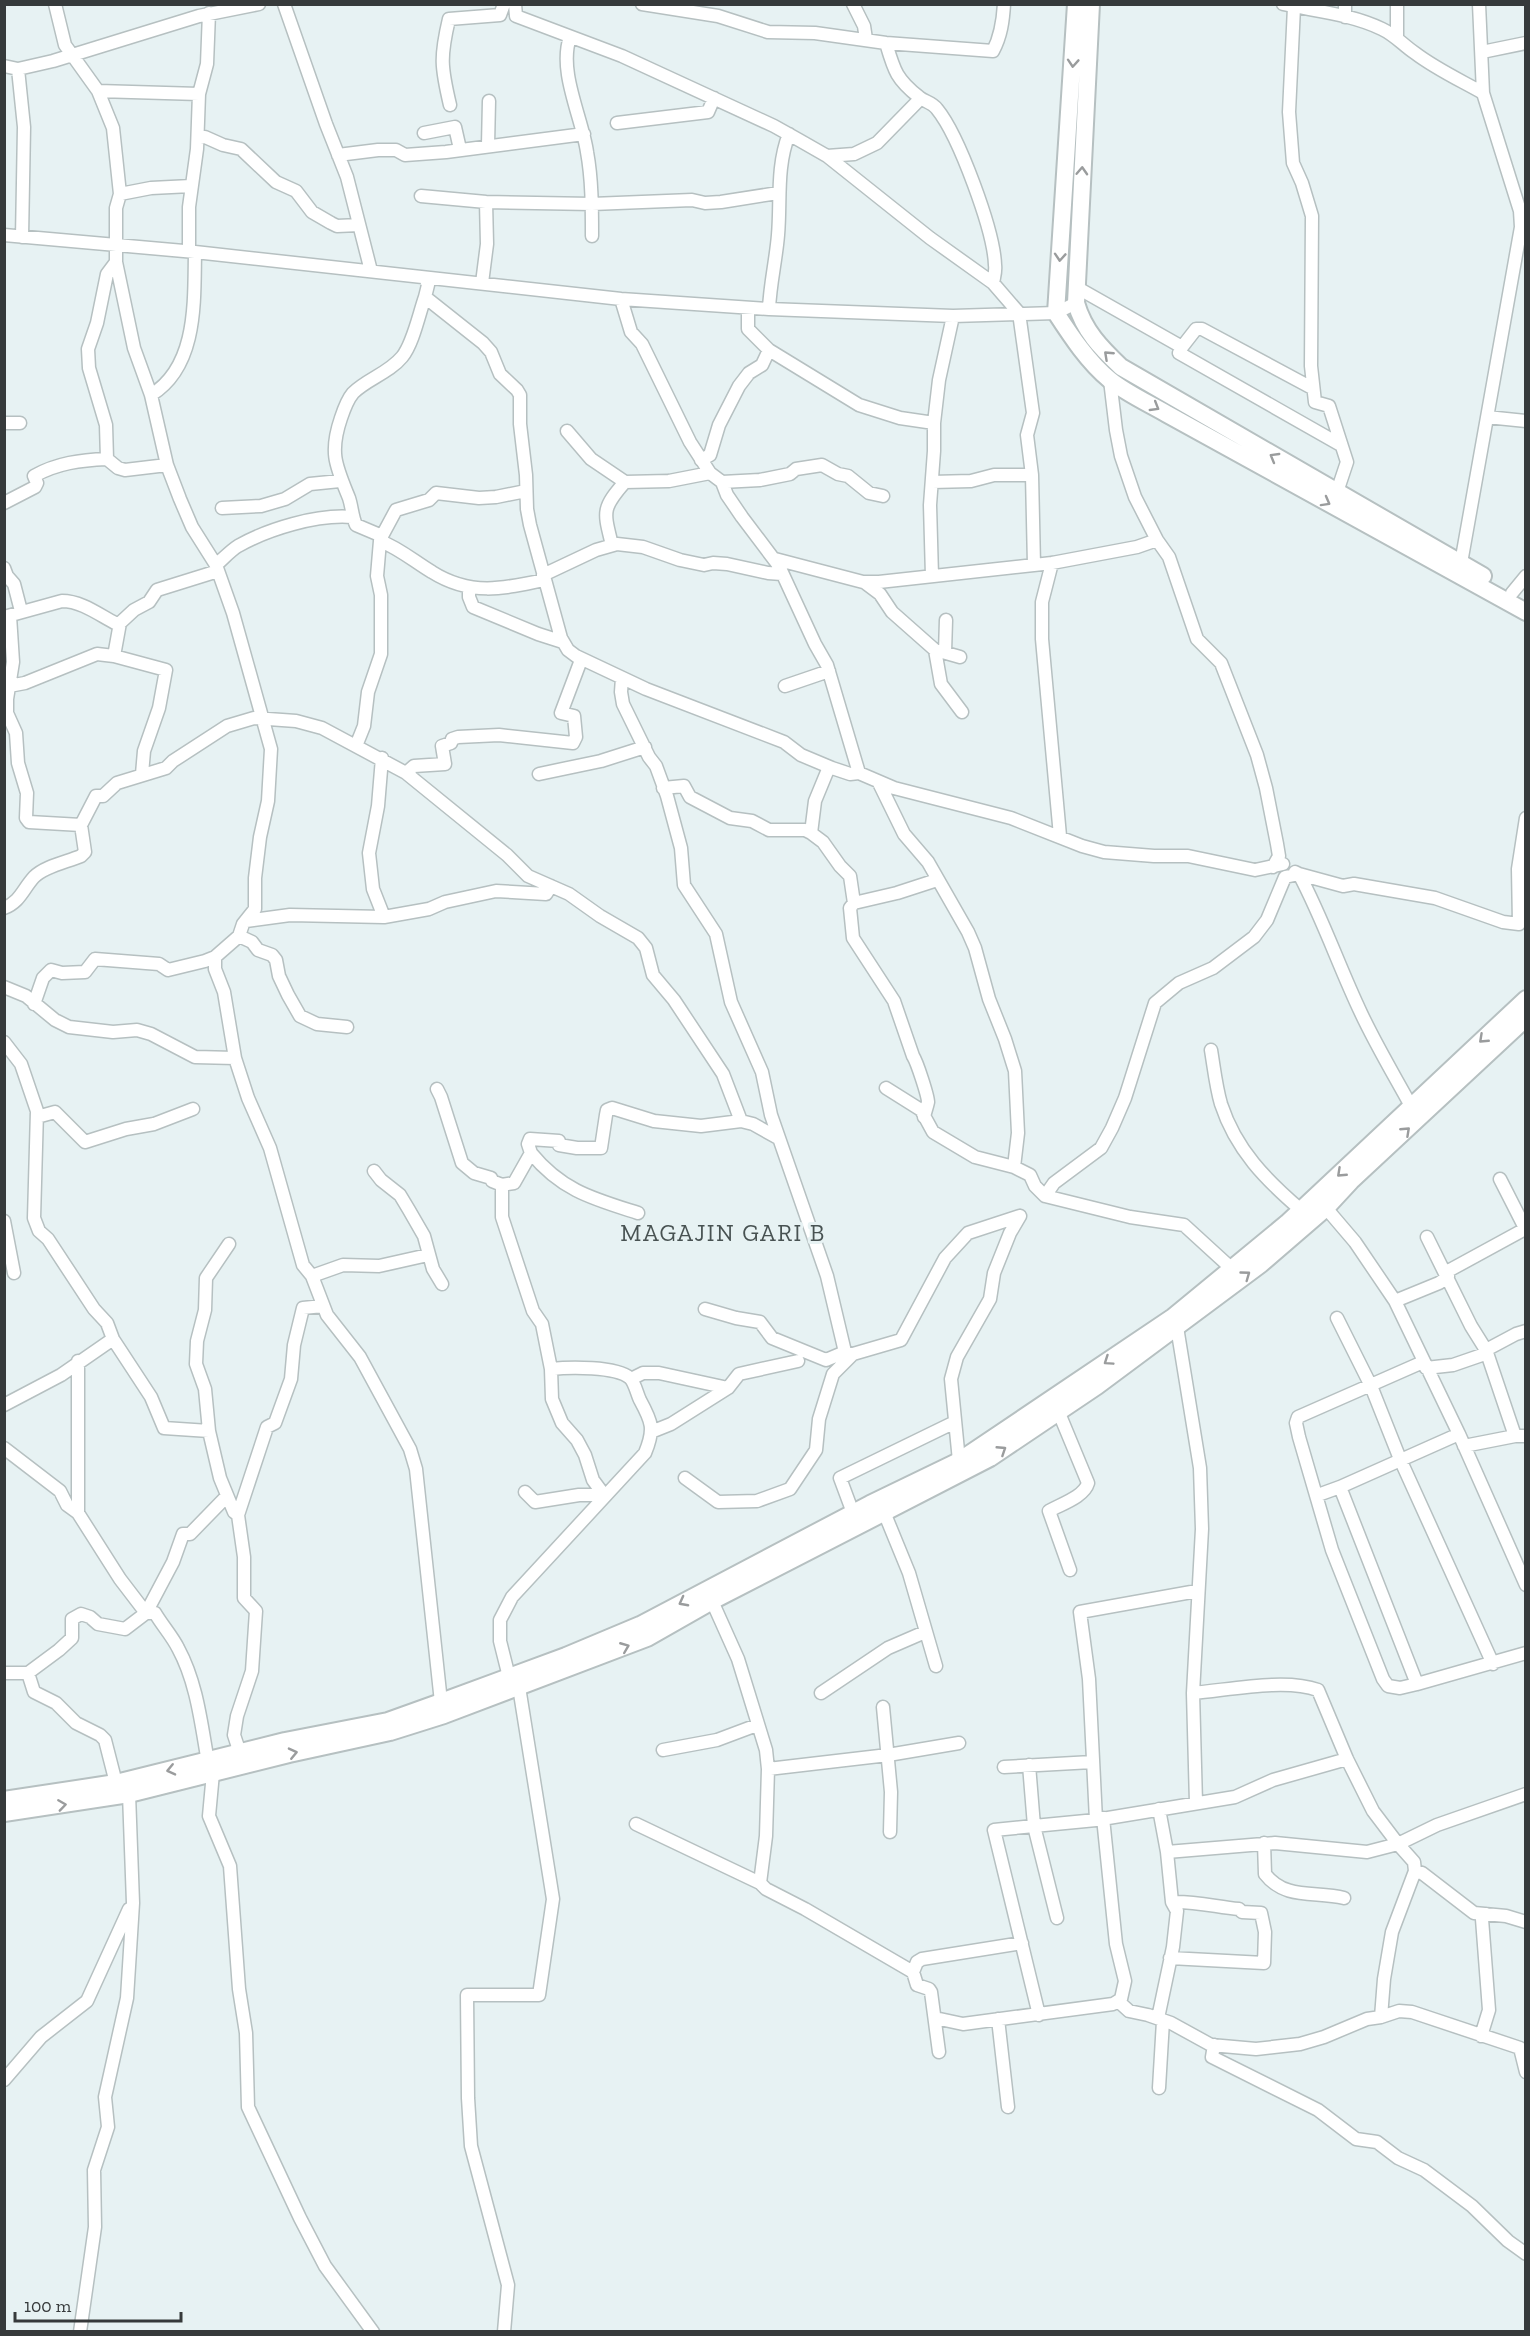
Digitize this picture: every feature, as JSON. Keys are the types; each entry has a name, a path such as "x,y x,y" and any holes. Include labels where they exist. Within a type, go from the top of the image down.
{"main road":[{"path":"1076,4 1056,313 1089,359 1110,380 1167,414 1526,612"},
{"path":"1091,4 1076,295 1080,316 1090,334 1121,367 1519,596"},
{"path":"568,1662 959,1461 1173,1317 1301,1210 1526,999"},
{"path":"4,1813 122,1789 211,1767 289,1754 390,1732 444,1715 523,1679 568,1662 647,1638 712,1601 990,1458 1059,1413 1261,1264 1326,1208 1526,1018"},
{"path":"211,1767 240,1754 285,1741 388,1721 441,1702 523,1679"},
{"path":"4,1800 122,1789"}],"street":[{"path":"34,1004 43,978 51,970 62,973 85,972 95,959 159,964 168,970 205,962 215,957 239,936 255,909 255,878 270,776 271,749 233,613 217,568 192,527 167,465 151,394 134,348 116,262 116,208 120,194 113,128 98,91 65,45 55,4"},
{"path":"4,66 18,69 72,54 201,11 259,4"},
{"path":"284,4 353,197 371,271"},
{"path":"450,105 441,59 442,44 449,19 500,15 504,4"},
{"path":"515,4 516,16 622,56 789,134 827,156 930,238 993,283 1019,314 1033,413 1027,435 1032,475 1034,565"},
{"path":"853,4 864,26 866,39"},
{"path":"644,5 718,16 768,32 815,33 886,43 993,51 998,43 1004,4"},
{"path":"1397,4 1397,38"},
{"path":"1461,564 1523,211 1483,93 1479,4"},
{"path":"1337,492 1347,462 1339,444 1329,406 1315,402 1312,388 1310,314 1312,216 1293,163 1289,112 1288,6 1345,11 1397,38 1412,52 1483,93"},
{"path":"151,394 165,386 184,354 193,315 191,186 198,138 199,94 207,64 201,11"},
{"path":"570,38 566,66 588,153 592,236"},
{"path":"886,43 893,69 920,99 930,101 937,109 971,176 992,246 996,266 993,283"},
{"path":"1482,52 1526,43"},
{"path":"18,69 24,127 22,237"},
{"path":"98,91 199,94"},
{"path":"617,123 708,112 714,98"},
{"path":"827,156 854,154 877,143 920,99"},
{"path":"488,146 486,129 489,100"},
{"path":"424,132 455,127 460,149"},
{"path":"338,154 396,150 405,155 584,134"},
{"path":"769,309 770,288 777,250 781,163 789,134"},
{"path":"198,138 205,137 223,145 241,149 276,182 296,190 312,212 331,223 337,226 359,225"},
{"path":"120,194 151,188 191,186"},
{"path":"421,196 486,202 592,204 693,200 713,202 778,193"},
{"path":"482,283 487,244 486,202"},
{"path":"4,235 192,252 621,299 748,308 953,316 1056,313 1076,295 1182,347"},
{"path":"107,459 106,425 89,368 88,349 97,323 107,274 116,262"},
{"path":"425,278 428,285 425,297 403,356 358,389 346,405 335,443 334,458 340,481 350,500 352,517 356,525 434,574 469,588 490,590 543,578 596,550 612,545 643,547 680,560 704,565 727,564 782,574"},
{"path":"425,297 483,343 491,352 500,374 520,395 527,509 543,578 563,642 568,650 581,660 711,715 784,742 801,755 829,767 850,774 859,773 879,783 1011,818 1082,846 1104,852 1188,856 1255,870 1278,862 1299,874 1343,886 1354,884 1435,898 1503,922 1519,924 1518,869 1526,818"},
{"path":"621,299 631,332 642,344 690,442 710,473 722,482 727,495 742,517 775,559 829,671 859,773"},
{"path":"748,308 748,329 769,350 859,405 900,418 933,423"},
{"path":"932,576 930,505 933,423 939,380 953,316"},
{"path":"1312,388 1202,329 1196,329 1179,353 1339,444"},
{"path":"701,460 710,455 719,425 743,380 762,365 769,350"},
{"path":"1110,380 1121,456 1136,497 1157,540 1169,557 1197,639 1221,663 1239,708 1266,788 1278,862"},
{"path":"1487,417 1526,421"},
{"path":"4,423 20,423"},
{"path":"567,431 591,459 625,482 669,481 710,473"},
{"path":"4,503 35,487 37,483 34,476 62,464 107,459 118,468 125,470 167,465"},
{"path":"722,482 760,480 822,465 838,474 848,476 869,493 884,496"},
{"path":"932,483 971,481 994,475 1032,475"},
{"path":"222,508 261,506 285,499 309,484 340,481"},
{"path":"612,545 605,516 607,504 625,482"},
{"path":"356,746 364,726 368,692 381,654 381,595 377,576 381,539 396,510 429,500 436,493 488,497 526,491"},
{"path":"114,656 120,623 134,610 148,602 157,590 217,568 239,546 273,530 322,519 352,517"},
{"path":"775,559 863,582 879,582 1052,563 1137,547 1157,540"},
{"path":"1052,563 1042,602 1042,639 1060,836"},
{"path":"4,568 14,584 13,662 7,713 16,733 18,763 25,781 26,818 29,822 40,824 81,825"},
{"path":"1519,596 1526,576"},
{"path":"863,582 880,594 892,612 940,651 960,657"},
{"path":"469,588 469,597 473,607 563,642"},
{"path":"12,615 69,601 78,603 115,623 120,623"},
{"path":"946,621 940,651 941,684 962,711"},
{"path":"9,686 25,683 94,655 114,656 166,670 159,708 144,751 142,774"},
{"path":"406,773 414,766 445,764 442,746 458,737 491,735 573,743 576,737 574,716 561,713 581,660"},
{"path":"785,686 829,671"},
{"path":"622,678 623,704 656,766 681,848 684,885 716,934 731,1002 762,1072 778,1138 827,1276 849,1353"},
{"path":"4,908 17,901 35,876 48,868 81,856 85,852 81,825 96,796 103,796 113,786 142,774 166,768 227,726 254,718 309,723 382,758 406,773 507,855 528,876 569,894 600,916 638,938 646,948 653,975 674,1000 723,1074 741,1121"},
{"path":"539,774 601,761 645,747"},
{"path":"382,758 378,806 369,853 373,889 384,917"},
{"path":"811,833 815,801 829,767"},
{"path":"879,783 904,834 928,862 975,948 988,999 1005,1039 1015,1071 1018,1133 1014,1167"},
{"path":"663,788 684,786 690,797 716,811 730,818 752,821 769,830 805,830 811,833 823,842 850,876 854,903"},
{"path":"1299,874 1318,909 1362,1014 1411,1106"},
{"path":"1045,1196 1054,1183 1101,1148 1125,1098 1155,1003 1179,983 1213,968 1254,936 1267,920 1284,877 1299,874"},
{"path":"924,1117 928,1100 918,1062 909,1046 894,1001 853,938 850,908 854,903 897,893 937,880"},
{"path":"246,921 290,915 384,917 429,909 445,902 496,891 546,894 551,886"},
{"path":"239,936 252,942 258,950 272,955 276,960 279,976 300,1016 317,1024 335,1028 347,1027"},
{"path":"215,957 215,969 224,992 232,1030 235,1058 248,1098 271,1151 303,1265 312,1276 327,1315 360,1357 410,1449 416,1469 441,1702"},
{"path":"4,987 26,996 55,1020 69,1027 113,1032 137,1030 151,1034 195,1057 235,1058"},
{"path":"4,1042 24,1071 37,1117 34,1218 39,1231 48,1239 94,1309 107,1323 113,1338 150,1397 164,1428 209,1431"},
{"path":"1210,1050 1221,1104 1240,1147 1270,1184 1301,1210"},
{"path":"886,1088 914,1105 933,1131 975,1157 1014,1167 1030,1175 1035,1186 1045,1196 1130,1217 1184,1225 1232,1268"},
{"path":"437,1089 462,1163 474,1173 502,1185 514,1183 531,1153"},
{"path":"638,1213 580,1193 566,1185 547,1171 531,1153 528,1144 530,1140 559,1141 559,1145 578,1148 601,1148 607,1110 612,1108 654,1121 701,1126 741,1121 753,1124 778,1138"},
{"path":"37,1117 55,1112 85,1142 126,1129 154,1124 193,1109"},
{"path":"374,1170 381,1180 400,1195 409,1210 424,1236 433,1269 442,1284"},
{"path":"1448,1277 1448,1271 1525,1229 1500,1179"},
{"path":"502,1185 502,1217 533,1311 542,1324 551,1369 552,1399 562,1423 577,1440 585,1455 593,1480 604,1495"},
{"path":"1326,1208 1354,1242 1395,1301 1459,1434 1526,1585"},
{"path":"705,1309 760,1322 772,1338 826,1360 902,1340 945,1258 968,1233 1020,1216 1010,1233 994,1273 990,1299 957,1357 951,1379 959,1461"},
{"path":"4,1221 14,1273"},
{"path":"1427,1237 1470,1326 1486,1350 1520,1436 1464,1446"},
{"path":"230,1244 206,1278 205,1310 197,1341 196,1364 205,1389 209,1431 220,1478 234,1512 238,1515"},
{"path":"312,1276 343,1265 379,1266 428,1255"},
{"path":"1395,1301 1448,1277"},
{"path":"240,1754 234,1735 237,1716 252,1671 256,1611 244,1598 244,1557 238,1515 267,1427 275,1423 291,1379 294,1345 303,1308 323,1306"},
{"path":"1337,1318 1371,1386 1400,1459 1493,1664"},
{"path":"1177,1327 1200,1468 1202,1529 1193,1693 1196,1803"},
{"path":"1526,1331 1486,1350 1482,1355 1453,1365 1424,1365 1371,1386 1298,1417 1296,1423 1332,1550 1383,1679 1388,1686 1400,1688 1417,1684 1526,1653"},
{"path":"4,1405 61,1375 113,1338"},
{"path":"685,1478 718,1502 757,1501 790,1489 816,1450 819,1419 833,1374 849,1353"},
{"path":"78,1361 78,1513"},
{"path":"651,1432 671,1424 728,1388 739,1374 798,1361"},
{"path":"504,2331 508,2285 470,2134 467,1995 539,1995 553,1899 523,1679 500,1641 500,1620 512,1597 534,1571 645,1453 651,1437 650,1416 631,1379 619,1373 592,1369 565,1367 551,1369"},
{"path":"631,1379 644,1373 658,1372 728,1388"},
{"path":"1059,1413 1088,1483 1086,1490 1049,1510 1070,1570"},
{"path":"853,1514 840,1478 955,1422"},
{"path":"1318,1495 1459,1434"},
{"path":"4,1448 60,1491 67,1504 78,1513 120,1579 146,1613"},
{"path":"1341,1487 1417,1684"},
{"path":"525,1492 535,1502 579,1495 604,1495"},
{"path":"4,1673 28,1673 59,1650 72,1638 72,1619 81,1614 99,1624 125,1629 146,1613 173,1562 183,1534 190,1534 227,1496"},
{"path":"884,1512 909,1573 936,1666"},
{"path":"935,2018 963,2025 1113,2004 1119,2001 1124,1992 1125,1981 1116,1944 1092,1762 1089,1679 1080,1612 1197,1591"},
{"path":"712,1601 738,1659 766,1750 768,1769 766,1836 760,1883"},
{"path":"146,1613 155,1613 178,1648 191,1677 198,1701 211,1767 209,1816 230,1866 238,1989 246,2033 248,2107 300,2218 326,2266 373,2331"},
{"path":"821,1693 888,1648 925,1632"},
{"path":"28,1673 34,1692 56,1703 76,1723 105,1740 122,1789 132,1903 127,1998 105,2097 108,2127 94,2170 95,2227 80,2331"},
{"path":"1193,1693 1288,1684 1306,1685 1318,1690 1347,1759 1373,1810 1414,1862 1415,1871 1392,1932 1384,1979 1381,2017"},
{"path":"884,1707 891,1792 890,1832"},
{"path":"663,1750 717,1740 757,1725"},
{"path":"768,1769 888,1755 959,1743"},
{"path":"1039,2015 993,1832 996,1828 1099,1819 1235,1797 1273,1780 1347,1759"},
{"path":"1004,1767 1092,1762"},
{"path":"1029,1765 1034,1826 1057,1918"},
{"path":"1167,1852 1264,1843 1366,1852 1398,1844 1437,1825 1526,1794"},
{"path":"1159,1809 1167,1852 1172,1902 1177,1911 1161,2020 1159,2088"},
{"path":"636,1824 760,1883 766,1889 812,1912 913,1972"},
{"path":"1264,1843 1265,1874 1276,1887 1344,1898"},
{"path":"1415,1871 1422,1873 1474,1913 1526,1922"},
{"path":"1170,1958 1264,1963 1265,1932 1261,1913 1242,1912 1200,1903 1172,1902"},
{"path":"4,2080 41,2037 87,2001 132,1903"},
{"path":"1481,2036 1489,2010 1482,1919 1486,1914"},
{"path":"939,2052 931,1992 917,1985 913,1972 917,1962 922,1959 1022,1943"},
{"path":"1119,2001 1129,2011 1184,2029 1197,2039 1214,2045 1256,2049 1290,2046 1324,2037 1367,2019 1399,2011 1412,2012 1523,2048 1526,2072"},
{"path":"998,2019 1008,2107"},
{"path":"1214,2045 1212,2057 1318,2110 1356,2139 1377,2142 1398,2158 1424,2170 1472,2206 1508,2241 1526,2254"}],"district":[{"name":"MAGAJIN GARI B","path":"723,1232"}]}
